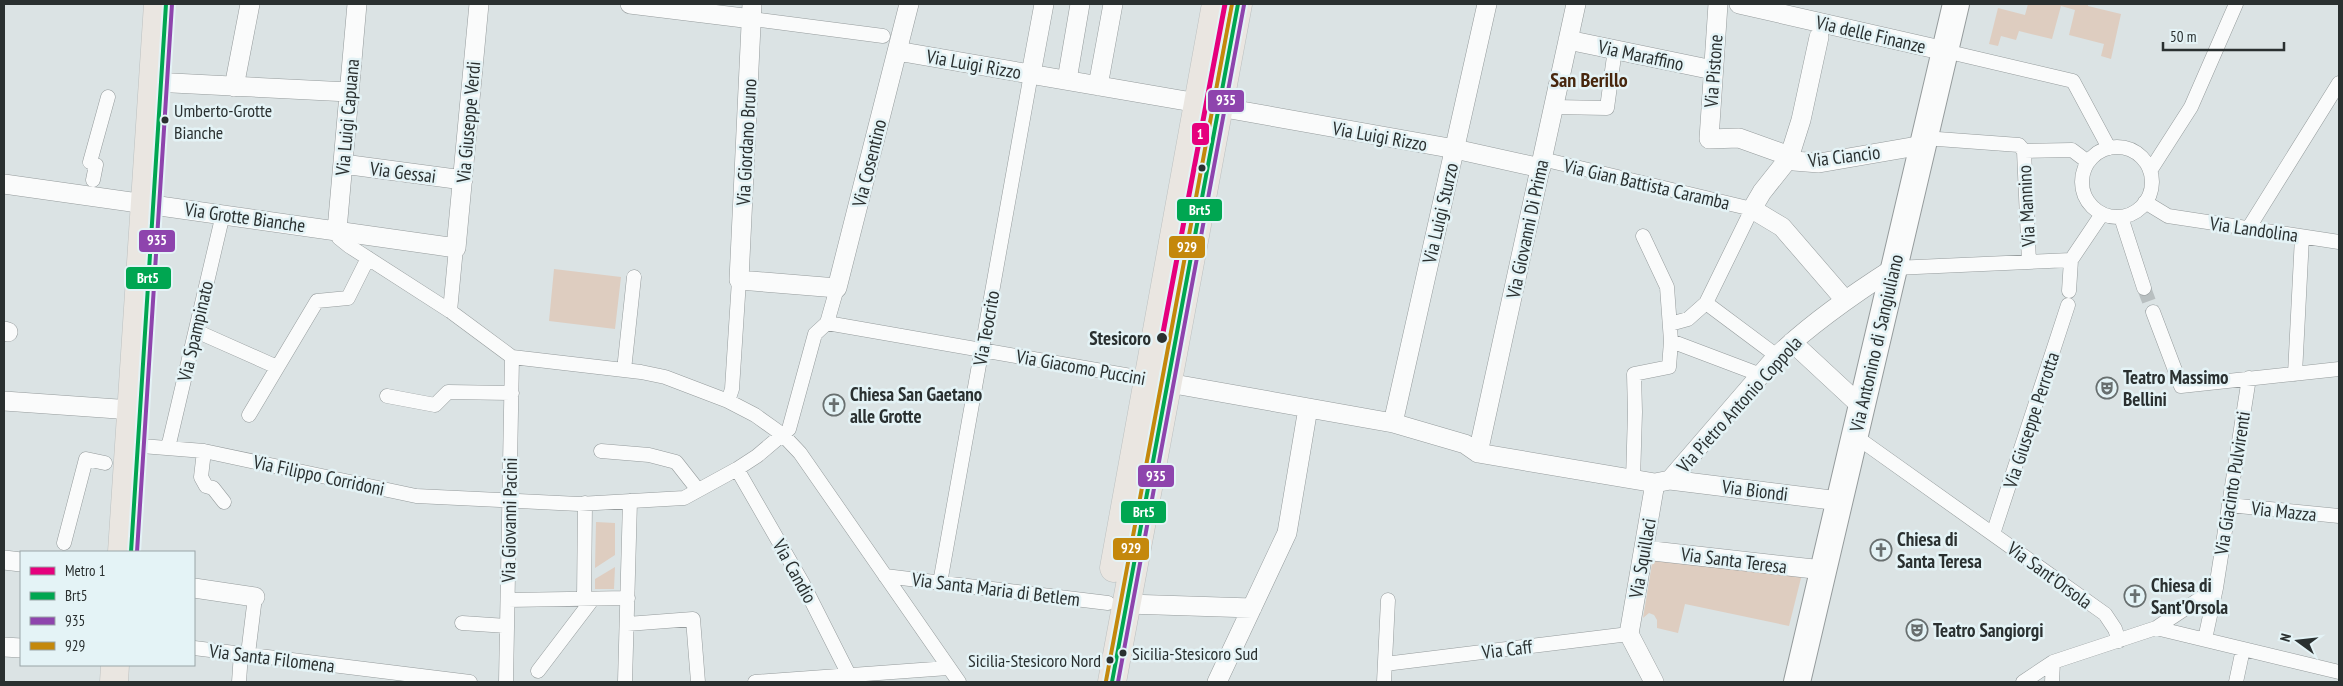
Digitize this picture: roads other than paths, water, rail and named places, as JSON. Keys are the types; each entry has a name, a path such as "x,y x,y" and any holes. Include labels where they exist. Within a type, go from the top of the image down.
{"main road":[{"path":"122,551 158,4"},
{"path":"1093,682 1117,604 1158,381 1216,4"},
{"path":"1202,104 1238,4"},
{"name":"Via Antonino di Sangiuliano","path":"1797,682 1956,4"},
{"path":"1112,682 1117,604"},
{"path":"114,682 115,666"}],"street":[{"path":"234,87 250,4"},
{"name":"Via Luigi Capuana","path":"337,230 357,4"},
{"name":"Via Giuseppe Verdi","path":"456,245 479,4"},
{"path":"630,4 752,11 883,36"},
{"name":"Via Cosentino","path":"827,323 909,4"},
{"path":"1031,74 1044,4"},
{"path":"1066,80 1080,4"},
{"path":"1098,86 1112,4"},
{"name":"Via Luigi Sturzo","path":"1393,423 1487,4"},
{"name":"Via Giovanni Di Prima","path":"1478,453 1576,4"},
{"name":"Via Pistone","path":"1709,139 1718,4"},
{"name":"Via delle Finanze","path":"1738,4 1770,7 1945,51"},
{"path":"2150,171 2191,107 2236,4"},
{"name":"Via Giordano Bruno","path":"739,280 752,11"},
{"path":"1633,480 1634,374 1669,367 1668,363 1673,342 1688,318 1704,305 1752,209 1762,192 1789,158 1801,120 1819,37"},
{"name":"Via Maraffino","path":"1568,40 1713,70"},
{"path":"1554,107 1607,108 1614,49"},
{"name":"Via Luigi Rizzo","path":"897,51 1542,163"},
{"path":"1945,51 2073,81 2109,148"},
{"name":"Via Teocrito","path":"940,583 1031,74"},
{"path":"153,82 349,92"},
{"path":"2248,229 2339,83"},
{"path":"93,180 96,165 90,162 108,96"},
{"name":"Via Ciancio","path":"1709,139 1739,138 1781,153 1794,161 1819,163 1924,141"},
{"path":"1924,141 2019,145 2024,151 2072,150 2088,162"},
{"path":"2122,147 2139,155 2150,171 2151,190 2145,202 2136,211 2121,217 2102,214 2090,205 2083,192 2083,171 2088,162 2095,154 2109,148 2122,147"},
{"name":"Via Mannino","path":"2024,151 2029,262"},
{"name":"Via Gian Battista Caramba","path":"1542,163 1752,209"},
{"name":"Via Gessai","path":"343,164 463,180"},
{"name":"Via Grotte Bianche","path":"4,184 456,245"},
{"name":"Via Landolina","path":"2145,202 2168,216 2339,242"},
{"path":"1752,209 1782,227 1845,300"},
{"name":"Via Spampinato","path":"168,448 223,214"},
{"path":"1894,268 2064,261 2102,214"},
{"path":"2121,217 2144,288"},
{"path":"337,230 339,238 450,311 512,357 624,370 665,377 728,401 755,415 783,435 800,453 837,504 958,682"},
{"path":"1643,236 1667,287 1673,342"},
{"path":"2295,374 2302,236"},
{"path":"450,311 456,245"},
{"path":"249,415 317,301 348,298 368,258"},
{"name":"Via Giuseppe Perrotta","path":"1993,534 2069,298 2064,261"},
{"name":"Via Pietro Antonio Coppola","path":"1478,453 1633,480 1663,482 1777,356 1792,342 1845,300 1894,268"},
{"path":"624,370 634,277"},
{"path":"728,401 732,389 739,280 837,288"},
{"path":"1704,305 1777,356"},
{"path":"2153,312 2181,386 2339,369"},
{"path":"1670,324 1688,318"},
{"path":"783,435 789,429 815,334 827,323"},
{"name":"Via Giacomo Puccini","path":"827,323 1393,423 1465,444 1478,453"},
{"path":"196,331 277,367"},
{"path":"1673,342 1761,375"},
{"path":"1792,342 1861,406"},
{"name":"Via Giovanni Pacini","path":"506,682 512,357"},
{"name":"Via Giacinto Pulvirenti","path":"2211,641 2216,588 2249,378"},
{"path":"387,396 435,405 448,392 512,393"},
{"path":"4,401 132,410"},
{"path":"1217,682 1288,533 1308,408"},
{"name":"Via Filippo Corridoni","path":"129,445 204,451 416,496 582,504 684,498 737,469 783,435"},
{"name":"Via Sant'Orsola","path":"1854,436 2105,614 2118,637"},
{"path":"204,451 201,476 206,486 213,488 224,502"},
{"path":"601,451 649,455 676,462 698,490"},
{"path":"64,543 86,458 105,463"},
{"name":"Via Candio","path":"737,469 802,582 849,675"},
{"name":"Via Biondi","path":"1663,482 1839,501"},
{"name":"Via Squillaci","path":"1628,634 1644,550 1663,482"},
{"path":"625,682 630,501"},
{"path":"536,676 586,601 582,504"},
{"name":"Via Mazza","path":"2229,505 2339,516"},
{"name":"Via Santa Teresa","path":"1644,550 1823,570"},
{"path":"4,560 20,562"},
{"name":"Via Santa Maria di Betlem","path":"885,576 1117,604 1252,608"},
{"path":"195,588 255,597 239,682"},
{"path":"2023,682 2053,662 2118,637 2156,628 2216,588"},
{"path":"508,600 628,601"},
{"path":"1384,682 1388,600"},
{"path":"627,624 693,619 698,682"},
{"path":"462,623 507,626"},
{"path":"2156,628 2339,672"},
{"path":"1628,634 1654,682"},
{"name":"Via Caff","path":"1385,664 1628,634"},
{"path":"4,647 20,648"},
{"name":"Via Santa Filomena","path":"195,648 470,682"},
{"path":"2236,682 2243,649"},
{"path":"2052,682 2053,662"},
{"path":"755,682 813,680 849,675 948,668"}],"tunnel":[{"path":"2144,288 2153,312"}],"metro line":[{"name":"1","path":"1162,338 1225,4"}],"place":[{"name":"Umberto-Grotte Bianche","path":"165,120"},
{"name":"Stesicoro","path":"1162,338"},
{"name":"Teatro Massimo Bellini","path":"2107,388"},
{"name":"Chiesa San Gaetano alle Grotte","path":"834,405"},
{"name":"Chiesa di Santa Teresa","path":"1881,550"},
{"name":"Chiesa di Sant'Orsola","path":"2135,596"},
{"name":"Teatro Sangiorgi","path":"1917,630"},
{"name":"Sicilia-Stesicoro Sud","path":"1123,653"},
{"name":"Sicilia-Stesicoro Nord","path":"1110,660"}],"district":[{"name":"San Berillo","path":"1589,80"}]}
